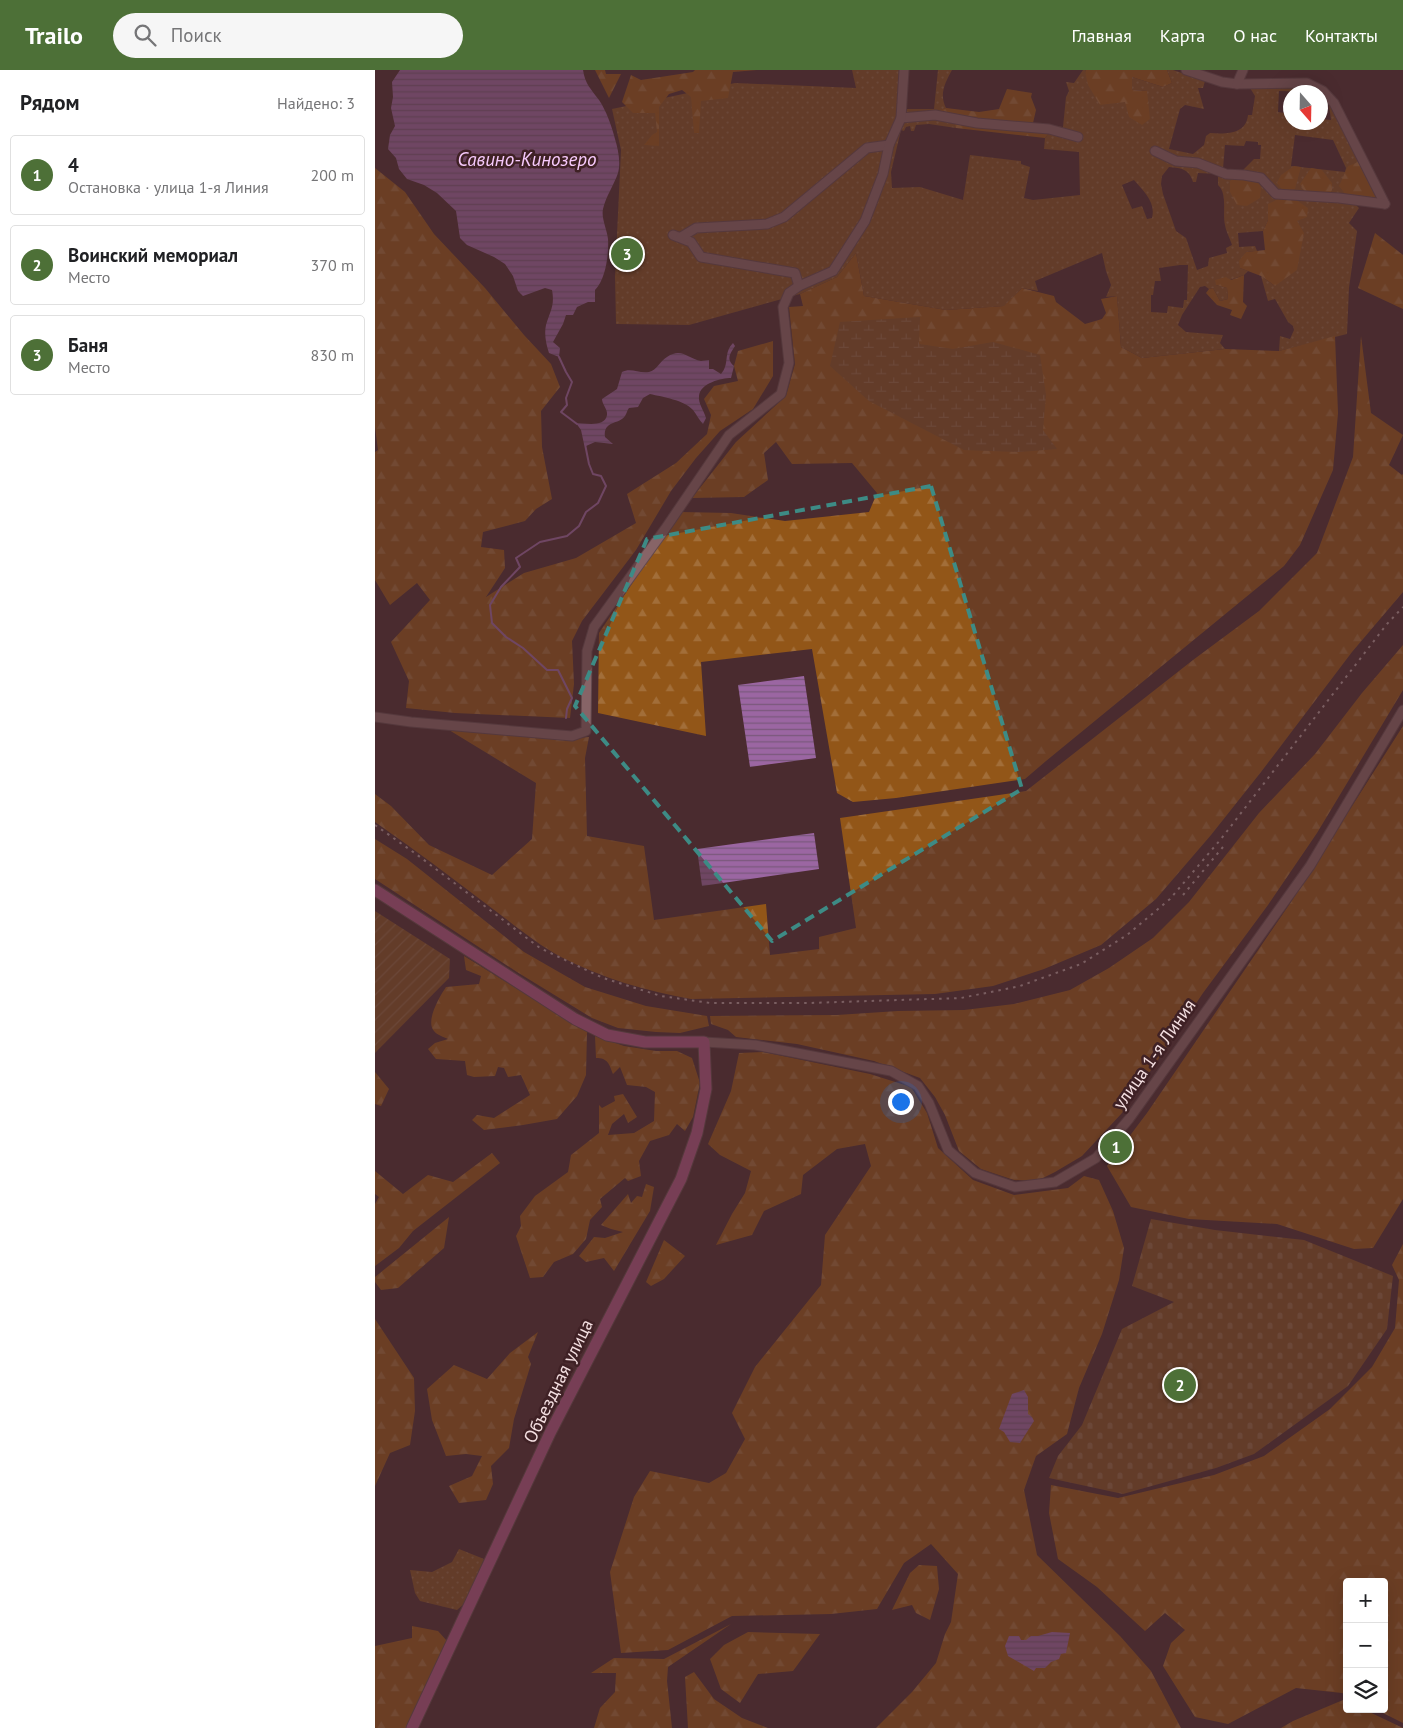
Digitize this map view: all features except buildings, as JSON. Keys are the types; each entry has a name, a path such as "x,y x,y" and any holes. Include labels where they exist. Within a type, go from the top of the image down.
{"main road":[{"path":"375,890 575,1019 607,1035 645,1042 704,1042"},
{"name":"Объездная улица","path":"411,1728 554,1425 681,1179 697,1132 706,1089 704,1042"}],"street":[{"path":"375,717 411,722 572,736 585,731 587,651 594,628 729,435 781,394 789,364 783,307 789,293 799,286 833,272 865,220 883,174 889,145 901,118 904,70"},
{"path":"1155,151 1176,161 1198,163 1226,174 1244,174 1261,178 1276,194 1339,198 1385,204 1334,103 1323,91 1307,83 1237,84 1222,82 1186,70"},
{"path":"1237,84 1243,70"},
{"path":"901,118 935,115 977,123 1049,129 1078,137"},
{"path":"799,286 795,273 701,257 691,242 677,236 696,228 767,224 784,217 867,148 889,145"},
{"name":"улица 1-я Линия","path":"704,1042 755,1045 891,1071 918,1086 929,1103 948,1150 975,1173 1015,1187 1055,1182 1096,1158 1129,1119 1310,866 1403,710"}],"highlighted area":[{"path":"931,486 1022,789 772,941 575,706 647,539"}],"green space":[{"path":"595,70 605,70 606,74 621,74 609,98"},
{"path":"695,70 757,70 733,72 728,98 701,101 699,133 694,133 691,97 682,90 669,94 659,107 659,146 644,145 657,132 655,113 633,113 622,102 631,75 641,80 693,72"},
{"path":"852,70 908,70 906,109 934,109 938,70 952,70 943,93 946,108 941,110 951,116 956,128 929,124 916,125 914,131 911,131 910,126 906,127 904,131 901,130 891,172 892,188 920,187 963,200 970,155 1021,161 1021,164 1030,167 1024,198 1033,200 1080,195 1079,152 1044,149 1045,138 1049,133 1048,125 1063,127 1066,97 1069,91 1066,82 1074,83 1083,70 1086,70 1085,72 1100,104 1147,91 1132,90 1132,77 1163,87 1172,83 1167,70 1173,70 1205,81 1203,88 1198,88 1204,109 1185,105 1180,109 1169,149 1193,154 1204,145 1206,136 1210,133 1234,132 1243,126 1248,115 1252,115 1255,96 1250,88 1283,87 1283,91 1279,91 1278,112 1283,113 1283,130 1328,130 1328,120 1331,120 1328,101 1361,161 1347,196 1359,208 1349,223 1357,231 1349,288 1347,334 1279,351 1280,336 1290,339 1294,330 1275,299 1268,301 1261,276 1275,286 1268,204 1268,220 1263,231 1238,233 1239,247 1255,246 1257,251 1246,252 1240,268 1248,271 1244,275 1216,285 1227,288 1228,299 1220,301 1213,288 1200,287 1182,315 1178,325 1186,332 1223,335 1220,343 1225,349 1142,358 1121,347 1117,296 1106,297 1111,285 1102,253 1035,281 1038,291 1022,288 1005,306 946,310 864,296 856,253 837,277 800,294 689,325 616,324 615,277 621,150 612,109 735,83 856,88","holes":["1295,135 1333,140 1346,168 1345,172 1291,166","1246,141 1258,142 1258,145 1261,145 1260,159 1254,159 1243,170 1223,169 1225,145 1244,146","1169,167 1184,170 1189,174 1193,182 1196,182 1198,173 1218,174 1218,185 1224,198 1224,220 1232,245 1226,248 1227,253 1209,258 1208,266 1197,270 1186,238 1176,231 1163,194 1162,176","1134,180 1151,202 1152,218 1147,219 1142,206 1132,209 1122,185","1188,265 1187,300 1184,300 1183,308 1168,306 1167,313 1151,312 1151,295 1153,295 1155,281 1161,281 1159,268"]},
{"path":"1086,70 1167,70 1172,83 1163,87 1132,77 1132,90 1147,91 1150,119 1142,125 1129,117 1125,102 1100,105 1088,85"},
{"path":"1007,89 1032,93 1031,97 1036,110 1033,123 1048,125 1049,133 1045,138 956,128 951,117 943,114 940,110 946,108 979,112 999,109"},
{"path":"1361,161 1376,189 1376,198 1347,196 1339,186 1348,166"},
{"path":"1294,166 1301,167 1295,189 1283,191 1277,183 1281,175"},
{"path":"375,168 405,192 434,234 485,288 551,364 560,387 541,411 542,447 552,499 536,509 525,521 483,532 481,547 504,550 505,568 486,597 524,573 576,558 636,523 627,494 676,463 707,434 711,415 704,399 714,386 738,381 734,366 738,351 773,341 773,376 753,409 720,431 696,458 671,491 636,550 582,621 572,641 574,684 570,718 455,713 406,708 409,681 391,642 430,600 417,583 390,605 375,580 375,452 378,450 375,427"},
{"path":"1311,168 1322,170 1332,183 1332,190 1329,195 1305,192 1300,184"},
{"path":"1238,176 1258,180 1261,188 1260,198 1247,206 1237,205 1230,192 1230,181"},
{"path":"1280,198 1296,200 1308,208 1307,217 1297,221 1304,233 1297,270 1275,286 1261,276 1240,268 1239,261 1246,252 1265,250 1263,231 1268,220 1268,204"},
{"path":"1375,233 1403,255 1403,309 1358,288"},
{"path":"856,253 864,296 946,310 1004,306 1022,288 1054,296 1056,302 1085,324 1102,319 1106,313 1101,299 1117,296 1121,347 1142,358 1225,349 1279,351 1335,336 1338,413 1333,470 1300,545 1284,566 1025,779 896,798 853,802 837,793 812,649 701,662 706,736 598,713 599,633 680,512 731,513 785,521 869,512 877,493 852,463 792,464 776,442 764,453 768,480 744,497 692,498 736,442 786,396 795,364 789,307 803,306 800,294 837,277"},
{"path":"1244,275 1243,302 1247,306 1241,319 1230,315 1232,310 1217,305 1206,293 1209,289 1213,288 1220,301 1228,299 1227,288 1216,285 1215,280 1226,277 1231,280"},
{"path":"920,317 919,344 953,349 993,342 1040,355 1046,395 1043,430 1057,449 1019,452 964,450 869,401 830,366 840,322"},
{"path":"1361,336 1371,413 1403,435 1389,465 1403,474 1403,592 1352,652 1211,835 1156,899 1101,945 1044,969 993,986 935,994 691,999 625,983 561,957 533,939 375,822 375,794 391,806 429,845 492,875 532,839 536,783 449,730 449,728 563,739 589,737 585,758 587,836 644,846 654,920 766,904 770,955 819,949 819,937 856,928 840,818 1026,791 1193,660 1259,611 1317,553 1353,457"},
{"path":"1403,645 1403,690 1317,833 1268,905 1203,993 1122,1113 1082,1156 1055,1172 1037,1181 1014,1180 981,1169 959,1151 945,1115 935,1097 920,1078 874,1061 797,1044 736,1037 728,1030 711,1024 710,1016 837,1015 898,1011 964,1010 1014,1004 1070,990 1109,968 1153,938 1189,902 1259,813 1315,754 1362,693"},
{"path":"1403,726 1403,1199 1373,1248 1354,1249 1277,1224 1189,1219 1131,1207 1107,1166 1147,1113 1291,902"},
{"path":"375,839 407,859 524,952 585,987 646,1006 707,1016 709,1026 680,1033 656,1032 618,1028 592,1018 517,972 375,879"},
{"path":"375,911 450,959 449,978 375,1053"},
{"path":"464,956 587,1032 586,1075 577,1096 557,1119 484,1130 472,1120 477,1115 494,1118 530,1095 521,1075 508,1077 504,1068 498,1067 495,1076 474,1077 467,1075 465,1061 436,1059 428,1049 435,1043 448,1039 435,1032 431,1021 434,1009 446,987 479,984 481,976 466,970"},
{"path":"595,1036 624,1046 656,1051 677,1051 692,1058 700,1083 693,1117 685,1131 677,1124 669,1135 650,1141 639,1161 641,1176 628,1181 625,1178 600,1199 602,1207 590,1220 586,1239 573,1254 554,1262 543,1277 530,1278 516,1236 521,1226 520,1216 535,1196 568,1172 571,1155 599,1133 599,1105 602,1108 615,1101 614,1096 623,1094 637,1117 628,1123 624,1114 612,1124 608,1135 634,1133 654,1121 655,1092 646,1087 627,1085 620,1067 613,1074 606,1060 596,1058"},
{"path":"763,1052 870,1074 911,1087 927,1113 938,1148 973,1180 1014,1195 1068,1188 1084,1176 1099,1180 1113,1211 1124,1248 1119,1280 1102,1334 1079,1388 1067,1434 1036,1456 1024,1490 1037,1555 1120,1636 1151,1671 1181,1728 876,1728 912,1692 936,1663 945,1634 951,1622 958,1574 931,1544 904,1563 877,1609 831,1614 732,1616 668,1650 621,1653 610,1572 634,1497 650,1471 709,1483 726,1473 745,1439 732,1413 755,1367 821,1285 825,1235 871,1166 865,1144 837,1149 803,1175 801,1194 764,1211 752,1235 716,1245 745,1193 751,1171 720,1155 708,1144 731,1091 739,1053"},
{"path":"375,1072 389,1089 381,1106 375,1104"},
{"path":"492,1153 500,1163 413,1231 399,1248 375,1266 375,1204 379,1197 375,1194 375,1171 403,1194 428,1175 453,1182"},
{"path":"646,1184 654,1187 650,1211 614,1271 604,1258 586,1262 579,1256 594,1237 605,1238 623,1232 601,1225 628,1194 631,1203 637,1196 642,1197"},
{"path":"449,1217 444,1248 398,1288 381,1290 375,1282 375,1277"},
{"path":"1151,1219 1215,1230 1304,1240 1393,1276 1387,1329 1348,1386 1254,1454 1216,1468 1123,1494 1049,1478 1058,1456 1082,1425 1122,1329 1174,1302 1132,1286"},
{"path":"664,1240 685,1256 664,1279 651,1286 646,1282"},
{"path":"1403,1244 1403,1723 1383,1713 1388,1713 1388,1578 1343,1578 1343,1693 1296,1688 1228,1724 1195,1717 1163,1666 1171,1643 1185,1630 1165,1613 1145,1631 1097,1587 1058,1559 1049,1513 1051,1485 1118,1498 1214,1475 1264,1456 1330,1409 1372,1367 1395,1328 1399,1280 1392,1265"},
{"path":"375,1319 414,1378 415,1411 410,1445 390,1453 375,1486"},
{"path":"538,1332 528,1357 531,1364 514,1419 509,1448 491,1466 493,1484 486,1500 459,1503 449,1486 472,1476 482,1456 466,1454 446,1456 432,1420 427,1389 454,1365 487,1379 510,1353"},
{"path":"459,1549 484,1559 465,1603 457,1610 420,1601 415,1593 410,1570 432,1572 452,1562"},
{"path":"919,1565 937,1566 939,1589 930,1620 916,1613 912,1605 892,1610 910,1573"},
{"path":"731,1624 668,1667 667,1681 672,1728 594,1728 600,1708 615,1692 616,1673 591,1673 614,1658 664,1659"},
{"path":"412,1626 438,1631 447,1641 408,1728 375,1728 375,1646 412,1638"},
{"path":"748,1632 820,1634 793,1671 758,1674 740,1703 721,1689 710,1659 724,1645"},
{"path":"694,1672 714,1699 742,1718 768,1728 688,1728 685,1677"},
{"path":"1343,1700 1343,1713 1371,1713 1403,1728 1281,1728"}],"water":[{"name":"Савино-Кинозеро","path":"400,70 583,70 587,83 602,104 609,119 619,156 618,173 603,209 608,245 607,258 602,279 595,290 595,302 588,302 577,307 573,315 566,315 553,342 560,348 559,357 549,353 545,332 552,304 552,290 545,288 523,296 518,291 513,276 505,264 467,245 460,238 456,211 437,193 424,185 407,179 399,169 396,158 388,149 390,135 395,126 391,108 393,97 392,82"},
{"path":"733,343 735,346 729,359 734,366 731,378 712,382 700,391 699,401 706,418 703,424 693,410 684,404 673,399 650,394 643,398 638,407 629,408 622,419 606,428 605,437 613,444 595,442 586,446 584,444 581,430 576,423 594,424 605,419 607,413 602,399 617,389 622,372 629,370 649,372 672,354 681,353 696,360 709,360 709,369 713,369 721,374 724,370 728,351"},
{"path":"804,676 816,758 750,767 738,685"},
{"path":"814,833 819,869 702,886 697,849"},
{"path":"1024,1390 1028,1397 1028,1414 1034,1421 1020,1443 1010,1442 1004,1432 999,1429 1012,1394"},
{"path":"1052,1632 1070,1633 1066,1653 1061,1654 1059,1659 1051,1662 1045,1668 1036,1668 1034,1671 1008,1656 1005,1646 1009,1636 1019,1636 1021,1640 1026,1640 1031,1636"}],"waterway":[{"path":"559,357 572,382 566,398 567,405 561,412 577,424"},
{"path":"566,718 567,709 572,698 558,670 547,670 523,648 506,637 492,623 490,605 501,587 520,567 516,558 540,542 567,536 579,526 586,512 598,503 606,486 601,476 593,474 585,444"}],"railway":[{"path":"375,825 540,948 603,978 661,996 710,1003 808,1003 961,998 1020,986 1081,964 1127,935 1170,899 1221,839 1387,624 1403,607"},
{"path":"1183,895 1223,847"}],"place":[{"name":"Баня","path":"627,254"},
{"name":"4","path":"1116,1147"},
{"name":"Воинский мемориал","path":"1180,1385"}]}
